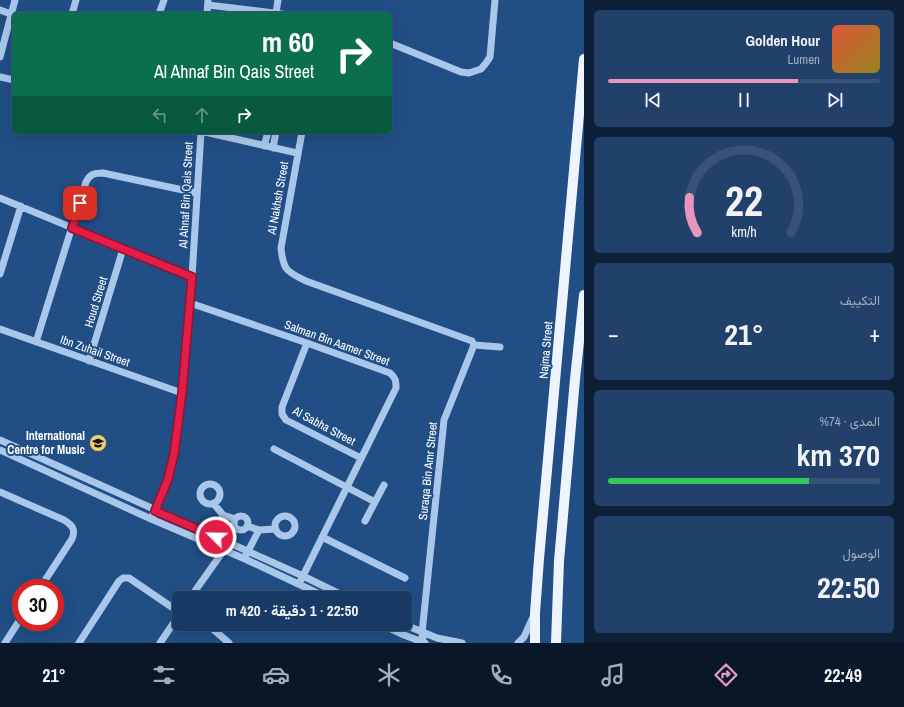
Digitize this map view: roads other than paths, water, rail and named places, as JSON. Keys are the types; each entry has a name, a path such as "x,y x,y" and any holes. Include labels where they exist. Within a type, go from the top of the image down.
{"main road":[{"name":"Najma Street","path":"535,643 535,613 584,59"},
{"path":"556,643 559,560 584,295"}],"street":[{"path":"12,12 15,0"},
{"path":"73,12 76,0"},
{"path":"161,12 164,0"},
{"path":"278,0 279,12"},
{"path":"392,44 461,72 474,72 481,69 490,57 495,0"},
{"path":"208,3 272,12"},
{"path":"0,10 12,14 0,57"},
{"path":"0,77 12,80"},
{"name":"Al Ahnaf Bin Qais Street","path":"151,518 166,485 172,467 182,393 192,277 201,134"},
{"path":"213,134 297,153"},
{"path":"264,146 267,134"},
{"path":"273,148 276,134"},
{"name":"Al Nakhsh Street","path":"302,134 281,248 285,268 294,275 306,281 472,341 474,345"},
{"path":"36,342 89,175 103,173 197,193"},
{"path":"0,198 192,277"},
{"path":"0,274 21,206"},
{"name":"Houd Street","path":"89,360 123,249"},
{"name":"Salman Bin Aamer Street","path":"190,303 390,373 396,380 396,388 299,584"},
{"name":"Ibn Zuhail Street","path":"0,329 182,393"},
{"name":"Al Sabha Street","path":"307,343 282,407 282,414 286,420 361,458"},
{"path":"474,345 500,347"},
{"name":"Suraqa Bin Amr Street","path":"424,643 422,633 444,420 474,345"},
{"path":"0,440 333,591"},
{"path":"274,449 375,502"},
{"path":"0,450 314,591"},
{"path":"365,521 384,485"},
{"path":"0,492 64,520 70,523 74,528 72,539 46,579"},
{"path":"214,504 223,515 235,519 239,516 244,517 247,521 247,526 258,530 275,529"},
{"path":"213,545 223,515"},
{"path":"244,559 258,530"},
{"path":"322,537 405,578"},
{"path":"195,591 224,550"},
{"path":"78,643 119,581 123,578 129,578 172,608"},
{"path":"518,643 524,637 535,613"},
{"path":"160,643 172,624"},
{"path":"412,628 437,638 462,643"},
{"path":"5,643 13,631"},
{"path":"215,631 229,643"},
{"path":"397,631 424,643"}],"place":[{"name":"International Centre for Music","path":"98,443"}]}
